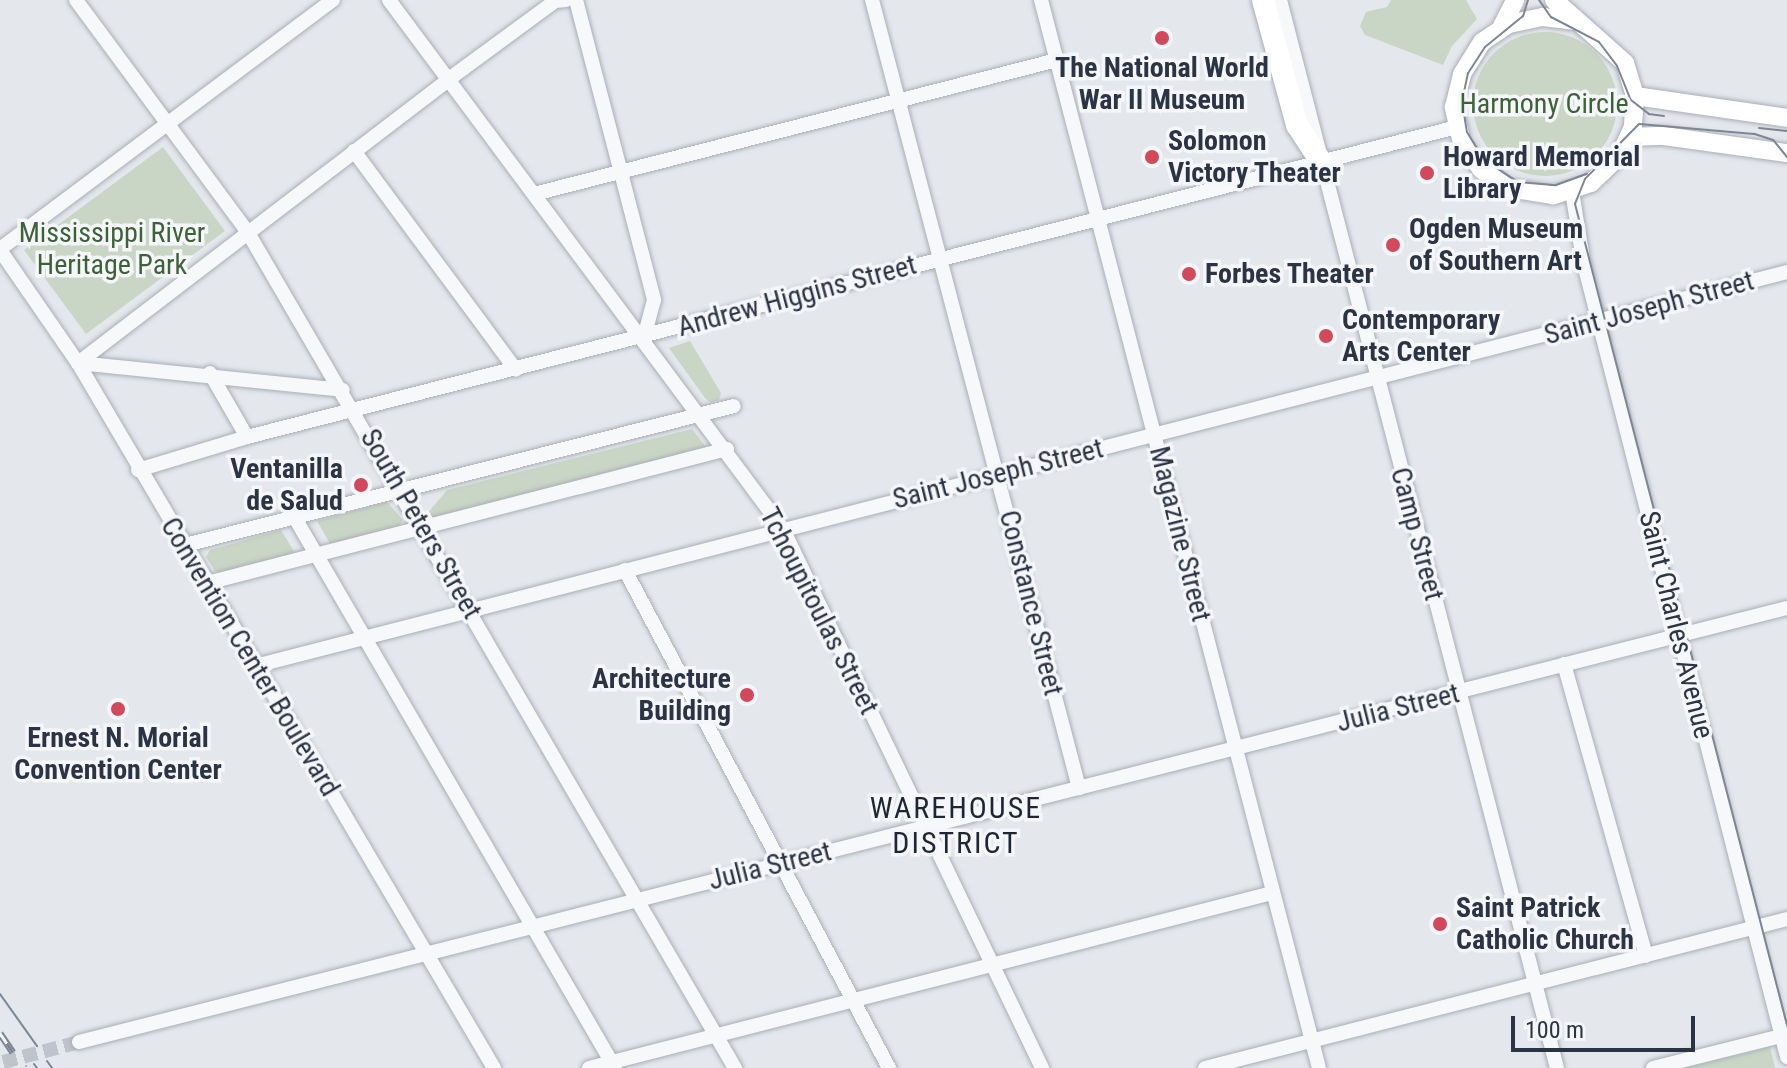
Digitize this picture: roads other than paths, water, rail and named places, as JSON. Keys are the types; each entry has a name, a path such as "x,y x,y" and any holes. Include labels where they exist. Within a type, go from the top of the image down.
{"highway":[{"path":"1263,0 1297,125 1320,160"}],"main road":[{"path":"1501,28 1515,0"},
{"path":"1554,0 1625,63 1635,96 1630,137 1607,170 1572,191 1531,194 1493,180 1470,157 1457,127 1454,107 1462,74 1478,46 1501,28 1535,17 1576,21"},
{"path":"1635,96 1787,118"},
{"path":"1630,137 1664,136 1787,153"}],"street":[{"name":"South Peters Street","path":"76,0 247,231 423,526 735,1068"},
{"path":"0,249 333,0"},
{"name":"Tchoupitoulas Street","path":"389,0 644,337 783,529 1042,1068"},
{"path":"78,363 449,79 555,1 566,0"},
{"path":"576,0 654,300 644,337"},
{"name":"Constance Street","path":"872,0 1079,788"},
{"name":"Magazine Street","path":"1041,0 1319,1068"},
{"name":"Camp Street","path":"1280,0 1557,1068"},
{"path":"534,194 1057,60"},
{"name":"Andrew Higgins Street","path":"138,470 247,437 1457,127"},
{"path":"354,151 516,370"},
{"name":"Saint Charles Avenue","path":"1572,191 1598,321 1787,1057"},
{"name":"Convention Center Boulevard","path":"0,249 78,363 138,470 429,953 494,1068"},
{"name":"Saint Joseph Street","path":"255,666 1787,272"},
{"path":"78,363 210,373 343,390"},
{"path":"210,373 247,437"},
{"path":"185,545 734,406"},
{"path":"207,583 727,449"},
{"path":"295,518 614,1065"},
{"path":"625,570 889,1068"},
{"name":"Julia Street","path":"79,1042 1787,608"},
{"path":"1564,664 1646,956"},
{"path":"589,1068 614,1065 1272,893"},
{"path":"1205,1068 1787,919"},
{"path":"1653,1068 1781,1036"}],"tunnel":[{"path":"3,1062 79,1042"}],"tram line":[{"path":"1528,0 1523,16 1485,47 1468,73 1462,101 1467,132 1483,159 1518,182 1556,185 1587,174"},
{"path":"1539,0 1551,17 1599,42 1617,66 1631,100 1649,114 1664,116"},
{"path":"1787,157 1773,140 1754,134 1639,124 1585,179 1575,204 1787,1025"},
{"path":"1759,128 1787,131"},
{"path":"0,994 37,1046"},
{"path":"47,1061 52,1068"},
{"path":"34,1064 37,1068"}],"railway":[{"path":"0,1033 13,1052"}],"place":[{"name":"The National World War II Museum","path":"1162,38"},
{"name":"Solomon Victory Theater","path":"1152,157"},
{"name":"Howard Memorial Library","path":"1427,173"},
{"name":"Ogden Museum of Southern Art","path":"1393,245"},
{"name":"Forbes Theater","path":"1189,274"},
{"name":"Contemporary Arts Center","path":"1326,336"},
{"name":"Ventanilla de Salud","path":"361,485"},
{"name":"Architecture Building","path":"747,695"},
{"name":"Ernest N. Morial Convention Center","path":"118,709"},
{"name":"Saint Patrick Catholic Church","path":"1440,924"}],"district":[{"name":"WAREHOUSE DISTRICT","path":"956,825"}],"park label":[{"name":"Harmony Circle","path":"1544,104"},
{"name":"Mississippi River Heritage Park","path":"112,249"}]}
